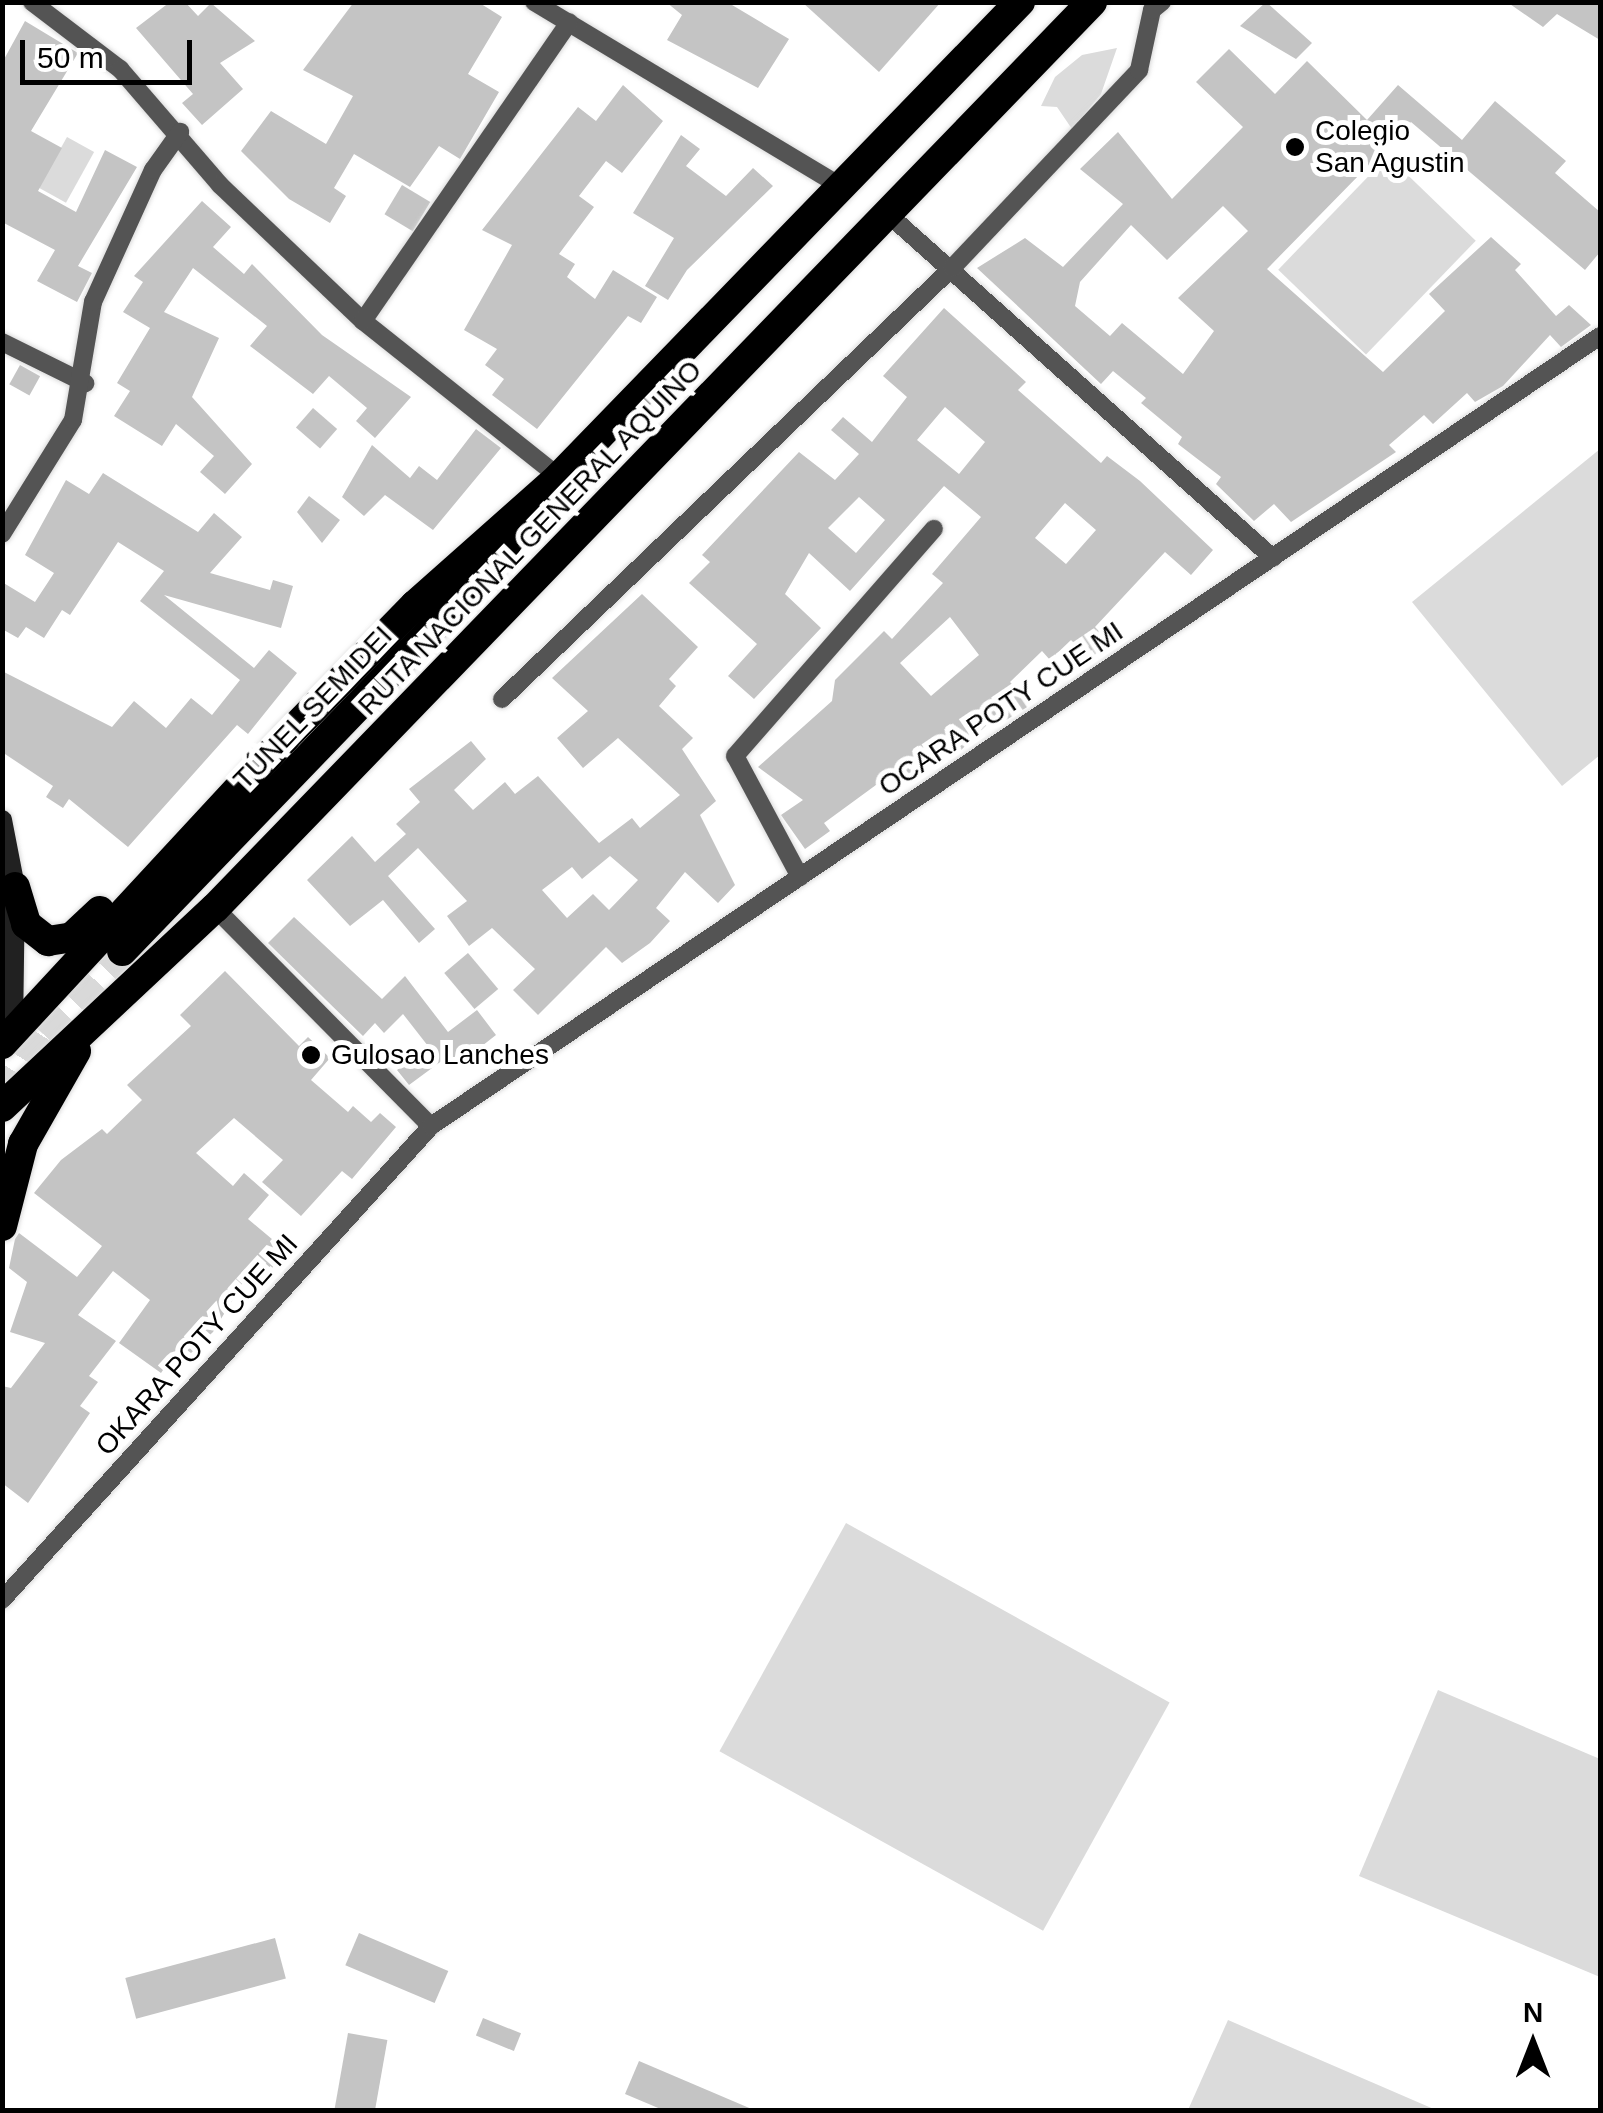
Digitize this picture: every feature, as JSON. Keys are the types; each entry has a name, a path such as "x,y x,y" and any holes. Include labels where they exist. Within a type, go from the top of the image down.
{"highway":[{"name":"RUTA NACIONAL GENERAL AQUINO","path":"8,1038 179,846 415,605 559,477 1020,2"},
{"name":"RUTA NACIONAL GENERAL AQUINO","path":"2,1106 103,1008 215,908 1092,2"},
{"name":"TÚNEL SEMIDEI","path":"122,951 492,568 535,498"},
{"path":"15,886 30,931 62,941 142,867 179,846"},
{"path":"2,1226 23,1144 103,1008"},
{"path":"2,1106 8,1038"}],"street":[{"path":"32,2 88,41 180,132 220,185 363,321 559,477"},
{"path":"502,699 953,267 1139,70 1152,10 1162,2"},
{"path":"543,4 842,187"},
{"path":"363,321 570,22"},
{"path":"2,534 55,457 85,383 93,302 152,170 180,132"},
{"path":"888,214 953,267 1274,558"},
{"name":"OCARA POTY CUE MI","path":"432,1126 1600,336"},
{"path":"2,342 85,383"},
{"path":"800,878 734,756 934,529"},
{"path":"2,820 15,886 8,1038"},
{"path":"2,938 15,886"},
{"path":"215,908 432,1126"},
{"name":"OKARA POTY CUE MI","path":"2,1600 432,1126"}],"shaded area":[{"path":"1117,48 1101,94 1072,129 1057,107 1041,106 1055,77 1082,55"},
{"path":"67,137 94,152 66,203 39,188"},
{"path":"1388,156 1476,241 1366,354 1278,270"},
{"path":"1600,449 1600,755 1562,786 1412,602"},
{"path":"846,1523 1170,1702 1043,1931 719,1751"},
{"path":"1438,1690 1600,1759 1600,1977 1359,1876"},
{"path":"1228,2020 1436,2110 1188,2110"}],"building":[{"path":"170,2 185,2 198,16 211,3 255,41 220,63 243,89 202,125 182,103 193,94 136,28"},
{"path":"354,2 478,2 502,17 468,74 499,92 460,159 439,146 410,187 354,154 334,188 346,196 330,223 289,199 241,151 271,111 326,144 353,96 303,70"},
{"path":"666,2 727,2 789,39 758,88 667,40 682,15"},
{"path":"802,2 941,2 879,72"},
{"path":"1266,2 1312,43 1296,59 1240,26"},
{"path":"1507,2 1600,2 1600,40 1557,14 1543,27"},
{"path":"25,21 78,53 31,131 62,148 38,191 76,212 105,150 137,167 78,266 92,273 77,302 37,281 55,250 2,222 2,63"},
{"path":"1229,49 1275,94 1307,61 1367,120 1398,85 1462,140 1495,101 1566,161 1555,173 1600,212 1600,252 1585,270 1411,122 1267,269 1383,372 1445,311 1429,294 1491,237 1521,264 1515,270 1556,316 1569,305 1591,325 1561,347 1550,335 1503,386 1475,402 1467,393 1433,424 1424,415 1389,445 1396,452 1291,522 1274,504 1254,521 1216,484 1221,477 1178,444 1182,437 1141,403 1146,398 1113,371 1101,384 977,268 1025,238 1063,267 1123,204 1080,169 1118,132 1172,199 1243,127 1196,82","holes":["1223,206 1248,231 1178,298 1214,331 1183,374 1122,323 1110,336 1075,306 1080,282 1131,225 1167,260"]},
{"path":"623,85 663,121 622,173 606,161 579,196 594,207 559,254 575,264 567,277 595,299 613,270 657,297 641,323 628,316 537,429 492,395 504,379 485,365 497,349 464,330 512,245 482,230 578,107 596,121"},
{"path":"681,135 700,149 686,166 726,196 753,168 773,186 687,270 668,300 645,286 674,238 633,213"},
{"path":"402,185 430,202 413,231 384,214"},
{"path":"202,201 231,227 213,247 244,274 252,264 322,335 411,397 375,438 356,421 367,408 329,376 313,394 250,346 267,326 193,268 164,312 219,338 192,397 252,464 225,494 200,472 214,456 176,424 162,446 114,416 130,391 117,383 150,328 123,312 143,282 134,276"},
{"path":"944,308 1026,382 1018,390 1101,463 1107,456 1140,481 1213,550 1191,575 1165,552 1095,627 1109,642 1090,659 1071,640 1050,660 1042,651 1010,682 1032,704 998,725 993,719 960,751 947,738 900,784 891,774 824,823 830,831 805,849 781,815 803,800 758,767 832,701 835,680 884,631 892,639 943,583 932,574 981,517 944,486 850,591 809,553 785,594 821,628 754,699 728,676 757,644 689,583 710,562 702,555 799,452 835,480 859,454 831,430 843,417 872,442 907,397 883,376","holes":["945,407 985,442 959,474 917,440","859,497 885,520 856,553 828,528","1065,503 1096,530 1066,564 1035,538","950,617 979,655 931,696 900,663"]},
{"path":"20,365 40,376 29,395 9,384"},
{"path":"313,408 337,429 320,449 296,428"},
{"path":"476,429 501,448 433,530 385,495 364,516 342,497 372,445 410,478 419,466 437,480"},
{"path":"103,473 198,532 214,513 242,537 210,573 270,590 273,580 293,586 281,628 164,595 254,668 269,650 297,673 248,734 237,725 128,847 69,799 63,808 46,797 53,786 2,752 2,671 112,727 134,701 166,728 191,698 212,715 240,680 140,601 164,571 118,542 70,615 62,610 44,638 26,627 18,638 2,629 2,582 35,602 54,573 25,555 66,480 89,494"},
{"path":"309,496 340,520 322,543 297,512"},
{"path":"642,594 698,647 669,679 676,686 659,706 693,738 682,749 716,801 700,815 735,885 718,903 685,872 656,908 670,921 650,943 622,963 606,947 538,1015 513,990 535,969 492,928 469,946 447,916 467,901 418,848 388,876 435,929 419,943 383,900 350,926 307,880 352,836 375,862 406,834 396,824 420,802 409,789 471,741 486,759 454,790 473,810 505,782 515,794 538,776 599,843 632,818 640,828 680,795 618,738 583,768 557,738 588,711 552,678","holes":["610,856 638,880 609,910 593,894 567,918 542,890 572,867 582,879"]},
{"path":"294,917 382,999 405,976 448,1032 477,1010 496,1035 455,1067 447,1057 409,1085 397,1070 428,1046 403,1014 384,1033 375,1023 363,1036 268,943"},
{"path":"468,953 498,989 474,1009 444,973"},
{"path":"225,971 299,1046 308,1037 330,1058 311,1080 348,1112 353,1106 371,1122 380,1113 396,1127 352,1179 342,1171 301,1216 262,1182 283,1160 234,1118 196,1153 233,1186 244,1173 269,1195 248,1219 285,1250 265,1278 252,1268 213,1332 191,1353 180,1345 161,1373 119,1343 150,1300 113,1271 78,1315 116,1341 89,1376 98,1382 80,1406 90,1413 28,1503 2,1483 2,1386 11,1388 45,1343 10,1332 27,1282 9,1268 15,1239 19,1233 77,1277 102,1246 34,1193 61,1160 102,1129 107,1134 142,1100 127,1085 191,1026 180,1015"},
{"path":"359,1933 448,1971 435,2003 345,1965"},
{"path":"275,1938 286,1979 136,2019 125,1978"},
{"path":"483,2018 521,2033 514,2051 476,2036"},
{"path":"348,2033 387,2040 375,2110 334,2110"},
{"path":"639,2061 754,2110 663,2110 625,2094"}],"tunnel":[{"path":"2,1099 43,1034 122,951"}],"place":[{"name":"Colegio San Agustin","path":"1295,147"},
{"name":"Gulosao Lanches","path":"311,1055"}]}
